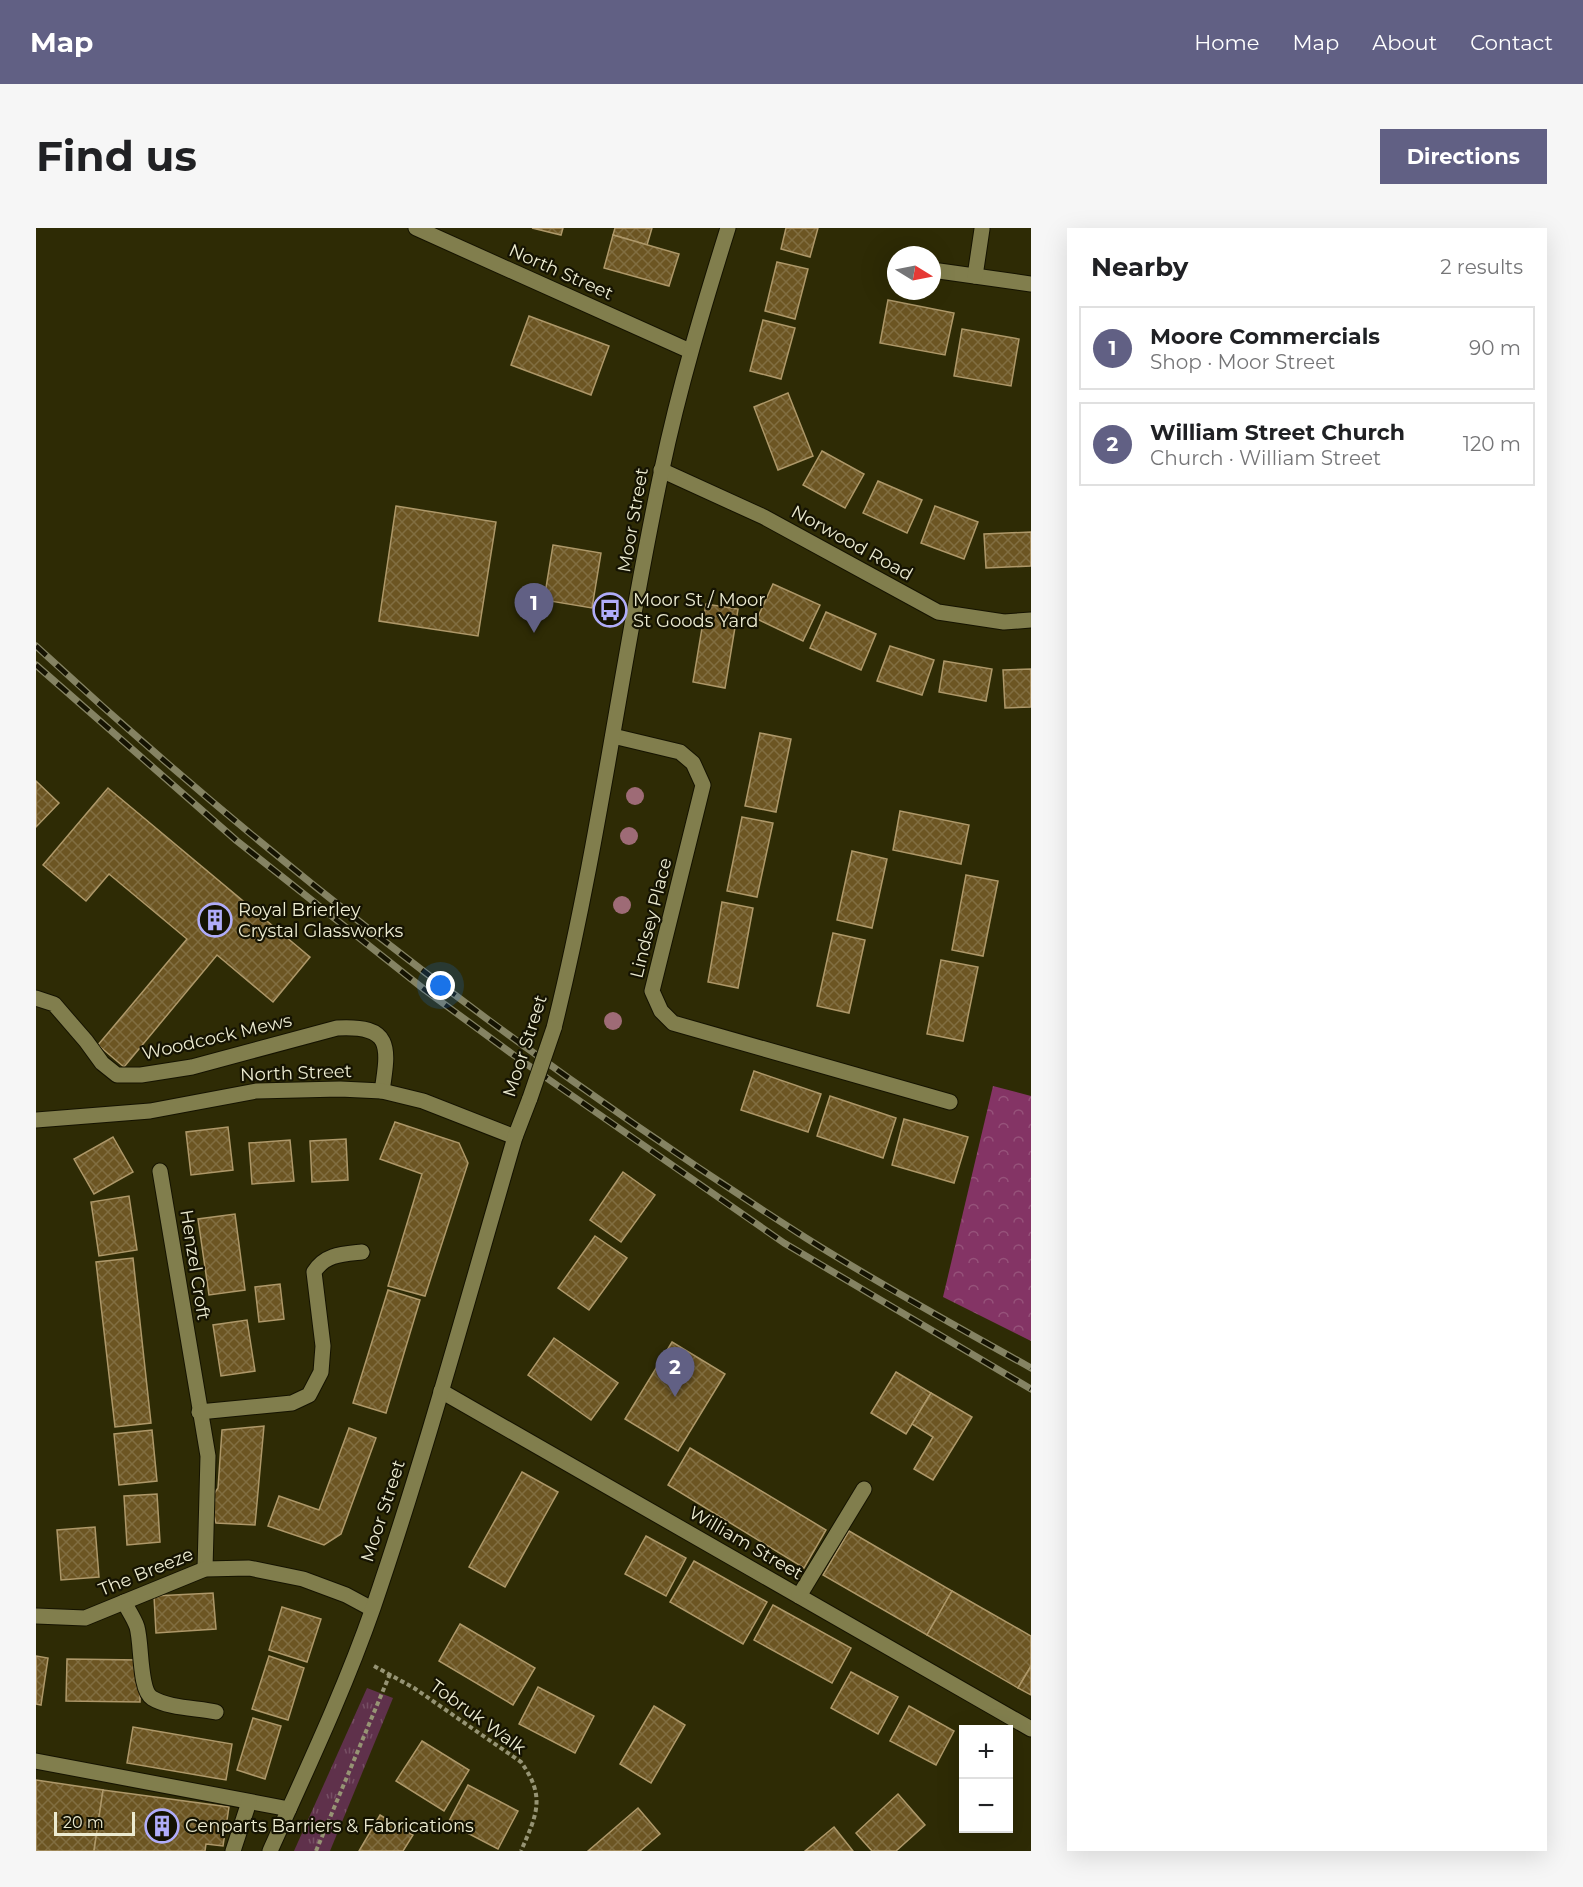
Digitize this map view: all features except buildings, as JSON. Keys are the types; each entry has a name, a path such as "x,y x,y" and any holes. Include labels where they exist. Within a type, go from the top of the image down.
{"street":[{"name":"North Street","path":"416,228 690,351"},
{"name":"Moor Street","path":"270,1851 341,1690 372,1609 441,1391 515,1137 554,1028 574,950 662,470 690,351 728,228"},
{"path":"975,276 982,229"},
{"path":"941,271 1031,284"},
{"name":"Norwood Road","path":"662,470 764,517 938,612 1004,622 1031,620"},
{"name":"Lindsey Place","path":"613,736 680,752 693,763 703,785 652,991 661,1011 674,1023 950,1102"},
{"name":"Woodcock Mews","path":"36,998 54,1005 73,1024 102,1063 117,1075 141,1075 192,1067 337,1028 360,1027 376,1033 384,1043 387,1056 382,1091"},
{"name":"North Street","path":"36,1120 150,1111 256,1091 382,1091 423,1101 515,1137"},
{"name":"Henzel Croft","path":"160,1171 191,1366 208,1456 204,1569"},
{"path":"200,1412 292,1403 309,1395 321,1372 323,1346 314,1272 320,1263 334,1256 362,1252"},
{"name":"William Street","path":"441,1391 1031,1729"},
{"path":"799,1596 864,1489"},
{"name":"The Breeze","path":"36,1617 84,1618 204,1569 249,1568 303,1579 346,1595 372,1609"},
{"path":"124,1602 136,1624 142,1648 144,1690 150,1697 159,1701 216,1712"},
{"path":"36,1761 289,1809"},
{"path":"233,1851 249,1802"}],"path":[{"name":"Tobruk Walk","path":"368,1662 414,1688 521,1762 533,1779 538,1802 521,1851"},
{"path":"316,1851 390,1674"}],"green space":[{"path":"993,1086 1031,1096 1031,1341 943,1297"},
{"path":"367,1688 393,1698 330,1851 294,1851"}],"railway":[{"path":"36,646 126,727 312,884 505,1032 704,1172 806,1238 1031,1368"},
{"path":"36,665 237,841 425,990 515,1056 784,1243 1031,1389"}],"place":[{"name":"Moor St / Moor St Goods Yard","path":"610,610"},
{"name":"Moore Commercials","path":"534,633"},
{"name":"Royal Brierley Crystal Glassworks","path":"215,920"},
{"name":"William Street Church","path":"675,1397"},
{"name":"Cenparts Barriers & Fabrications","path":"162,1826"}]}
